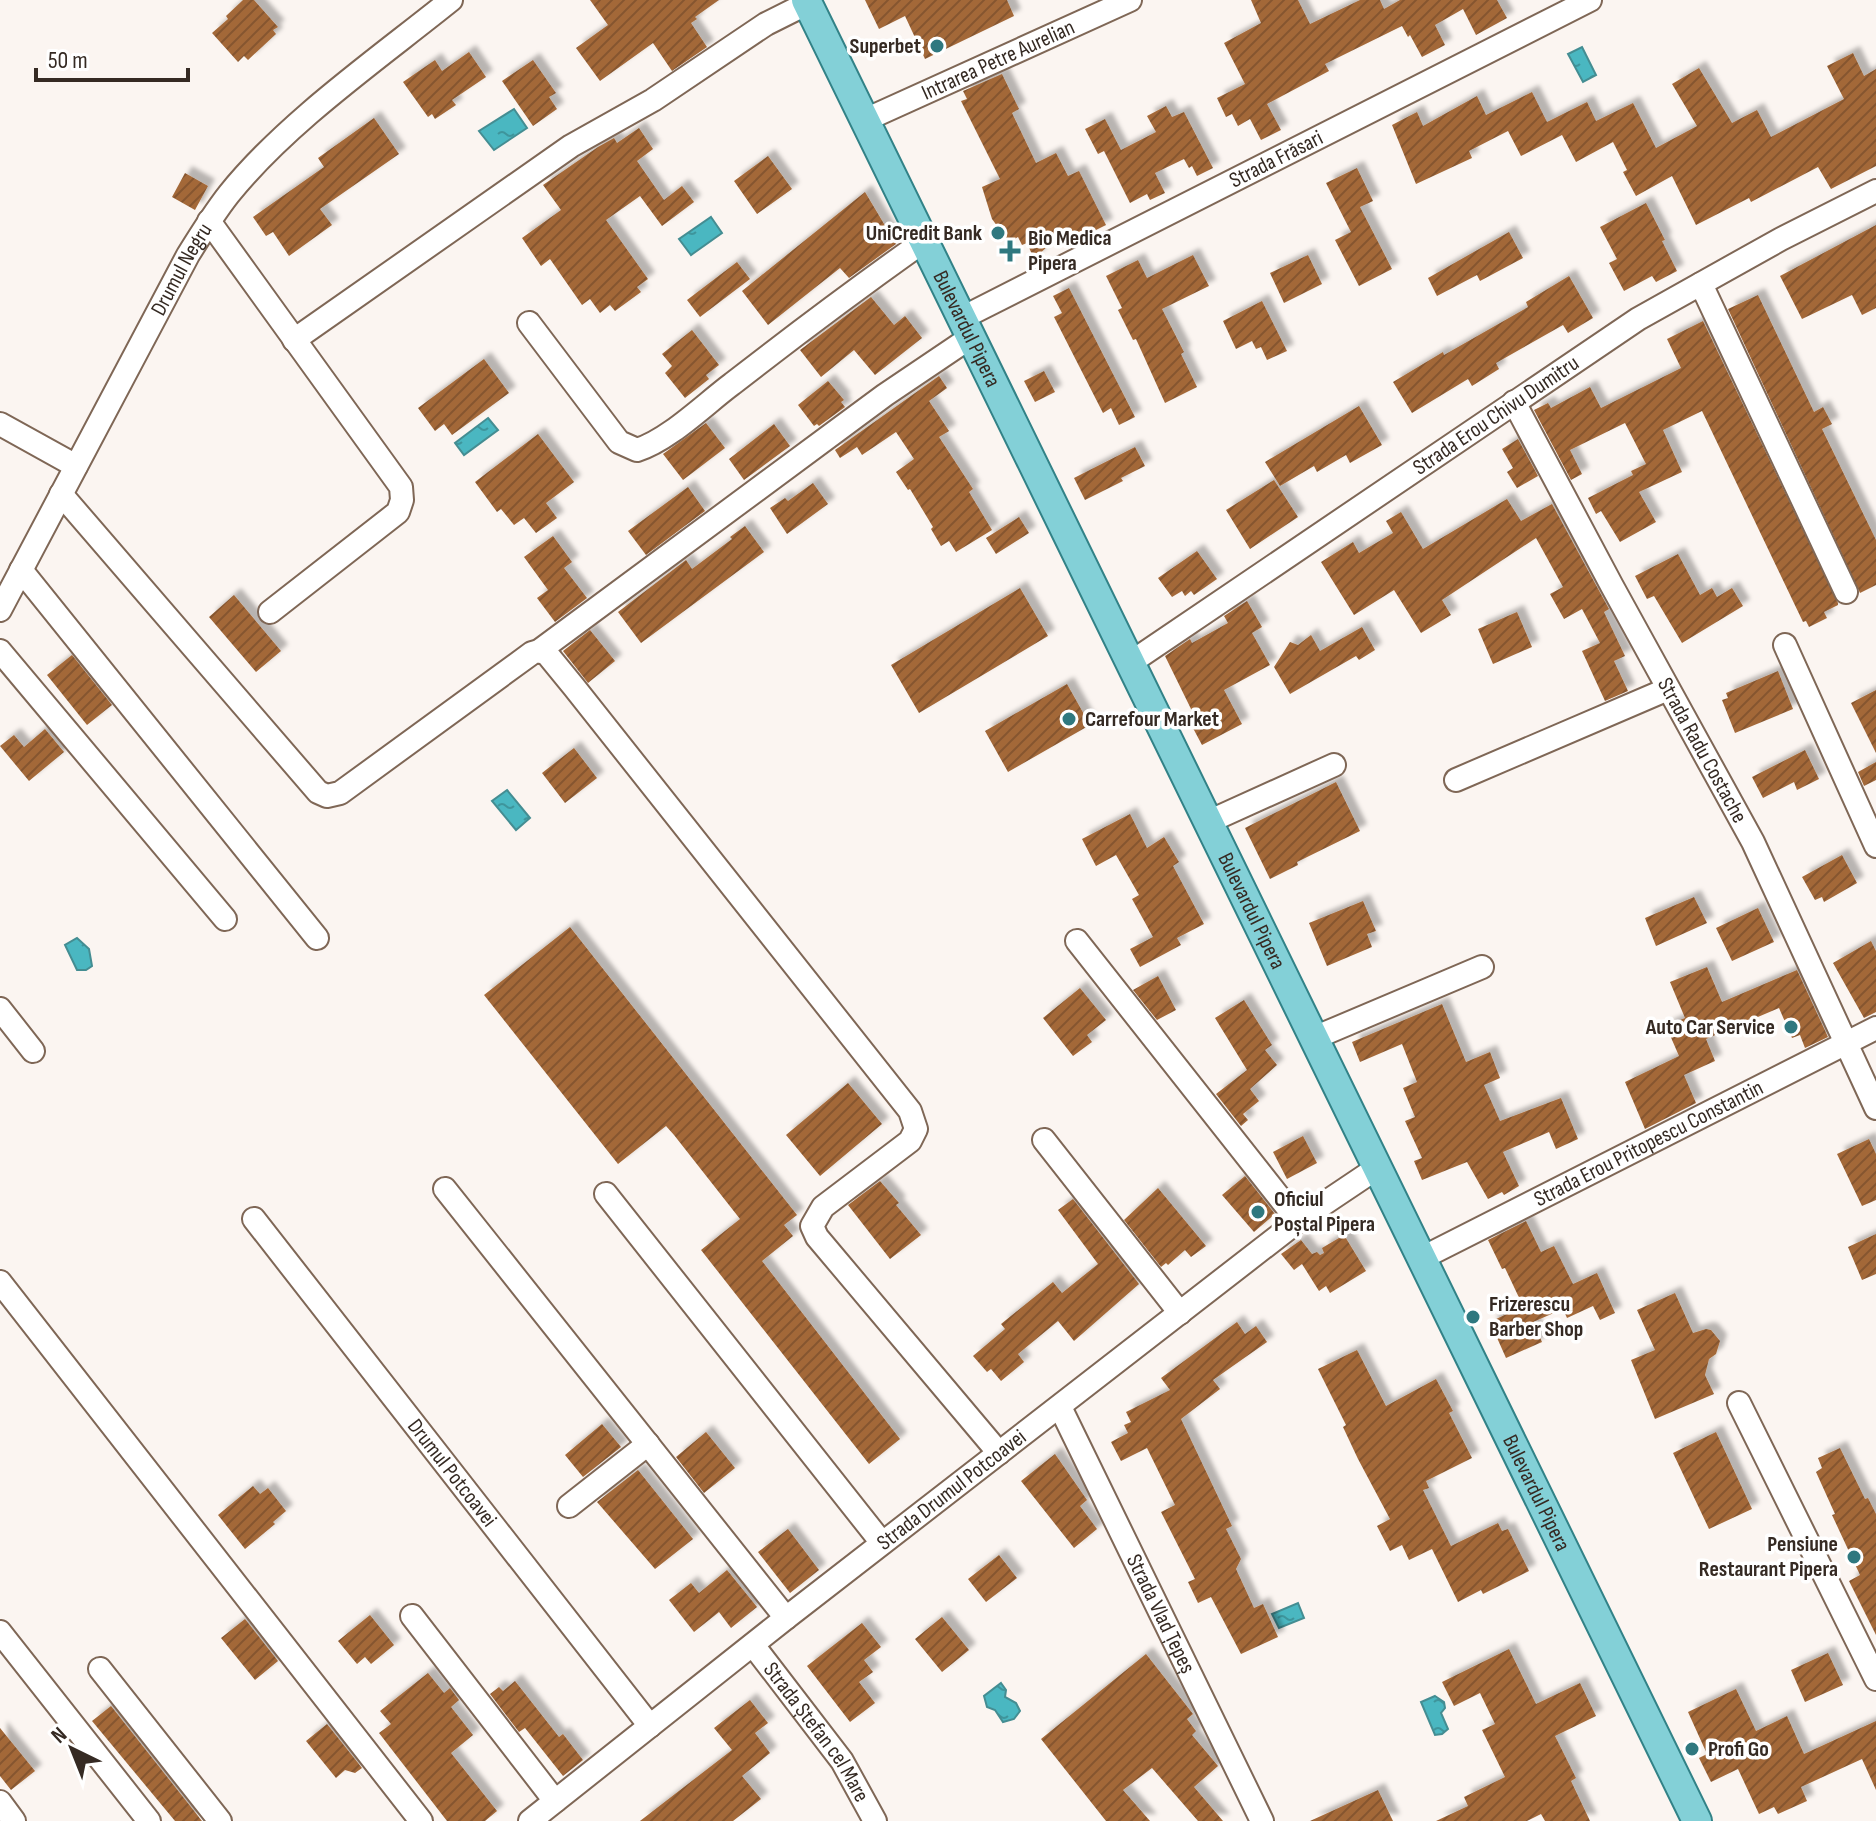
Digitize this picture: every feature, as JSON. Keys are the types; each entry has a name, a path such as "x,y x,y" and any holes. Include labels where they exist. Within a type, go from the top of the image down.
{"main road":[{"name":"Bulevardul Pipera","path":"807,2 1697,1821"}],"street":[{"name":"Drumul Negru","path":"0,610 188,255 209,221 231,192 291,131 451,0"},
{"name":"Intrarea Petre Aurelian","path":"865,120 1130,0"},
{"name":"Strada Frăsari","path":"61,494 318,792 327,796 340,793 532,653 539,651 885,395 966,328 1590,0"},
{"path":"294,340 571,146 653,100 766,24 807,2"},
{"name":"Strada Erou Chivu Dumitru","path":"1130,663 1638,319 1781,239 1876,191"},
{"path":"209,221 401,487 402,500 398,512 390,520 270,612"},
{"path":"529,323 619,442 637,450 648,447 924,241"},
{"path":"1701,284 1846,592"},
{"name":"Strada Radu Costache","path":"1514,402 1753,842 1876,1108"},
{"path":"0,424 76,466"},
{"path":"21,570 317,938"},
{"path":"1785,645 1876,846"},
{"path":"0,651 225,919"},
{"path":"539,651 547,654 574,687 910,1111 916,1129 910,1141 823,1207 812,1226 817,1237 999,1453"},
{"path":"1456,780 1668,689"},
{"path":"1208,822 1334,765"},
{"path":"1077,941 1298,1221"},
{"path":"1314,1038 1482,967"},
{"path":"0,1009 33,1051"},
{"name":"Strada Erou Pritopescu Constantin","path":"1422,1258 1876,1028"},
{"path":"1044,1140 1180,1313"},
{"name":"Strada Drumul Potcoavei","path":"530,1821 1298,1221 1377,1168"},
{"path":"445,1189 786,1618"},
{"path":"606,1194 882,1543"},
{"name":"Drumul Potcoavei","path":"254,1219 650,1726"},
{"path":"0,1282 421,1821"},
{"path":"1739,1403 1876,1679"},
{"name":"Strada Vlad Țepeș","path":"1060,1407 1262,1821"},
{"path":"569,1506 648,1444"},
{"path":"412,1616 555,1801"},
{"path":"0,1632 149,1821"},
{"name":"Strada Ștefan cel Mare","path":"753,1645 842,1761 875,1821"},
{"path":"100,1669 220,1821"},
{"path":"0,1802 14,1821"}],"water":[{"path":"1582,47 1596,75 1583,82 1568,54"},
{"path":"514,109 527,128 494,150 479,131"},
{"path":"711,217 722,233 691,255 679,239"},
{"path":"488,418 498,430 464,455 455,443"},
{"path":"507,790 530,818 516,830 492,801"},
{"path":"77,938 89,949 92,966 86,970 77,970 65,945"},
{"path":"1298,1603 1304,1618 1279,1628 1272,1614"},
{"path":"1001,1683 1006,1690 1005,1697 1016,1703 1020,1711 1014,1719 1003,1722 995,1710 987,1707 984,1696"},
{"path":"1435,1696 1444,1702 1445,1708 1441,1713 1448,1729 1435,1735 1421,1702"}],"building":[{"path":"243,0 254,0 278,27 273,30 276,34 248,60 244,56 238,62 212,33"},
{"path":"590,0 719,0 691,23 707,47 672,71 653,43 600,81 576,48 608,25"},
{"path":"865,0 1007,0 1014,16 925,59 905,16 879,29"},
{"path":"1251,0 1298,0 1310,24 1360,0 1380,0 1384,9 1400,0 1497,0 1507,18 1476,35 1463,9 1435,25 1445,45 1422,57 1402,26 1325,64 1329,71 1267,104 1281,130 1261,140 1250,119 1238,126 1232,114 1226,117 1217,98 1245,84 1224,43 1261,23"},
{"path":"469,52 486,77 452,100 456,105 435,119 432,114 428,117 403,82 435,60 442,71"},
{"path":"1853,53 1864,76 1876,69 1876,166 1831,189 1818,167 1751,202 1749,198 1696,225 1672,176 1636,196 1623,172 1627,170 1613,142 1576,162 1562,135 1521,156 1508,131 1469,151 1472,158 1416,184 1392,125 1417,112 1423,126 1477,96 1486,115 1532,92 1547,122 1587,102 1596,121 1633,103 1656,148 1697,126 1672,84 1699,68 1732,123 1757,110 1771,137 1844,99 1827,66"},
{"path":"533,60 556,93 549,97 557,109 533,126 502,81"},
{"path":"1002,74 1019,109 1012,113 1036,163 1056,153 1068,176 1079,171 1106,225 1080,238 1077,231 1050,244 1034,259 1027,243 1022,245 1018,237 1009,242 992,219 982,187 1000,179 961,101 967,99 963,91"},
{"path":"1166,106 1172,117 1184,112 1213,168 1197,176 1184,159 1155,173 1165,193 1150,200 1147,194 1130,203 1104,151 1098,154 1085,129 1105,119 1121,150 1156,132 1147,116"},
{"path":"374,118 399,154 320,209 332,225 289,256 273,232 266,236 253,217 324,167 318,158"},
{"path":"639,128 653,149 637,161 664,200 682,186 694,202 662,226 640,196 606,220 648,279 637,287 641,292 615,311 610,305 600,313 590,299 582,305 550,259 541,266 522,238 561,210 543,185 598,147 614,138 617,143"},
{"path":"768,156 792,189 757,214 734,181"},
{"path":"1357,168 1373,201 1360,207 1392,269 1359,286 1335,240 1351,232 1326,183"},
{"path":"185,173 208,186 195,210 172,197"},
{"path":"865,192 896,244 849,278 840,268 768,325 742,291"},
{"path":"1646,203 1677,271 1656,282 1652,276 1624,291 1609,263 1617,259 1600,227"},
{"path":"1876,225 1876,308 1862,315 1852,295 1802,319 1780,276"},
{"path":"1509,232 1523,258 1480,281 1477,275 1437,296 1428,278"},
{"path":"1193,255 1209,286 1162,309 1184,352 1181,354 1197,387 1165,403 1136,339 1133,340 1118,310 1122,308 1106,276 1138,260 1147,278"},
{"path":"1308,255 1322,284 1284,303 1270,273"},
{"path":"737,262 750,279 700,317 687,300"},
{"path":"1569,276 1593,318 1568,333 1563,325 1496,363 1499,369 1472,386 1468,379 1412,413 1393,382 1528,307 1526,302"},
{"path":"1069,288 1135,417 1119,425 1111,408 1103,413 1054,317 1062,313 1053,296"},
{"path":"1758,295 1814,412 1823,407 1832,424 1822,429 1876,540 1876,585 1860,593 1728,309"},
{"path":"871,297 894,325 905,316 922,338 875,375 854,350 821,377 800,350"},
{"path":"1262,301 1287,351 1267,360 1261,347 1256,349 1252,341 1236,349 1223,321"},
{"path":"1703,321 1838,603 1824,612 1827,618 1809,627 1806,621 1803,622 1702,411 1663,430 1682,472 1639,492 1656,522 1620,542 1601,511 1596,514 1588,498 1633,475 1631,471 1646,464 1625,423 1570,450 1582,474 1571,480 1534,410 1548,403 1551,408 1590,387 1601,408 1681,368 1667,339"},
{"path":"692,330 719,365 706,375 709,379 685,398 665,373 672,366 662,354"},
{"path":"484,359 509,393 452,435 444,424 435,431 418,408"},
{"path":"1044,371 1055,392 1035,402 1024,381"},
{"path":"939,376 947,388 929,401 949,431 939,437 973,489 969,492 992,530 956,552 949,541 941,546 910,489 896,472 914,459 896,432 862,455 857,447 840,458 835,450"},
{"path":"828,381 844,400 841,402 845,407 819,426 814,426 798,405"},
{"path":"1359,406 1382,445 1350,463 1346,455 1317,472 1314,466 1280,486 1265,462"},
{"path":"706,423 725,448 683,480 663,454"},
{"path":"774,424 790,446 744,480 729,459"},
{"path":"538,434 574,482 546,503 557,518 536,533 524,518 514,525 501,509 497,512 475,482"},
{"path":"1518,439 1538,476 1517,488 1507,472 1513,468 1502,449"},
{"path":"1135,447 1145,466 1085,500 1074,478"},
{"path":"1274,480 1298,517 1250,549 1226,510"},
{"path":"813,483 828,504 787,534 770,508 785,498 788,501"},
{"path":"688,487 705,511 646,555 628,531"},
{"path":"1507,499 1521,521 1552,504 1609,609 1604,612 1625,656 1614,661 1628,691 1605,701 1582,651 1600,643 1582,609 1564,619 1550,594 1563,587 1536,538 1442,600 1451,615 1421,633 1394,590 1354,615 1321,562 1353,542 1359,553 1393,533 1386,521 1401,512 1423,549"},
{"path":"1019,517 1029,533 996,554 986,538"},
{"path":"745,526 764,552 641,643 618,612 686,560 692,569"},
{"path":"553,536 572,562 564,568 587,598 555,622 537,598 548,590 524,557"},
{"path":"1197,551 1217,579 1194,595 1191,591 1185,596 1182,591 1172,597 1158,578"},
{"path":"1678,554 1700,595 1712,588 1717,597 1732,588 1743,606 1682,643 1654,596 1647,599 1635,576"},
{"path":"1020,588 1048,636 919,713 891,665"},
{"path":"234,595 281,651 256,672 209,617"},
{"path":"1247,601 1262,627 1252,633 1270,665 1224,690 1242,724 1202,745 1186,715 1192,711 1165,656 1190,639 1192,643 1228,623 1224,616"},
{"path":"1517,612 1532,647 1493,664 1478,629"},
{"path":"1362,627 1375,650 1359,660 1356,656 1290,694 1274,667 1290,642 1298,645 1311,635 1320,651"},
{"path":"590,630 615,661 588,683 563,651"},
{"path":"72,655 112,705 87,725 47,675"},
{"path":"1778,671 1793,709 1735,733 1722,700 1728,698 1726,693"},
{"path":"1067,684 1090,725 1008,772 985,731"},
{"path":"1876,690 1876,753 1851,703"},
{"path":"45,729 64,752 29,781 0,746 14,735 24,747"},
{"path":"574,748 597,778 565,803 542,773"},
{"path":"1805,750 1819,779 1797,790 1794,782 1763,798 1752,777"},
{"path":"1876,762 1876,780 1864,786 1858,772"},
{"path":"1336,782 1360,831 1270,879 1245,828"},
{"path":"1130,814 1147,848 1164,837 1179,862 1173,866 1204,924 1177,938 1181,945 1140,967 1130,949 1153,937 1132,899 1139,895 1116,855 1096,866 1082,839"},
{"path":"1842,855 1857,883 1824,902 1822,897 1815,900 1802,877"},
{"path":"1694,897 1707,923 1656,946 1645,918"},
{"path":"1363,901 1376,931 1367,934 1372,947 1327,966 1309,923"},
{"path":"1758,908 1774,942 1732,961 1716,928"},
{"path":"570,927 797,1215 784,1225 793,1236 762,1261 900,1439 869,1464 701,1250 740,1219 674,1135 666,1126 618,1164 484,995"},
{"path":"1871,941 1876,951 1876,1012 1864,1018 1833,963"},
{"path":"1707,967 1722,1002 1797,970 1828,1037 1805,1048 1800,1035 1792,1038 1779,1008 1706,1039 1715,1061 1684,1075 1696,1103 1645,1129 1625,1082 1679,1056 1666,1026 1685,1018 1670,982"},
{"path":"1158,976 1176,1010 1157,1020 1133,990"},
{"path":"1080,988 1106,1020 1087,1035 1092,1042 1073,1056 1043,1018"},
{"path":"1244,1000 1272,1045 1265,1050 1277,1065 1250,1089 1259,1101 1243,1114 1248,1120 1241,1126 1216,1094 1247,1070 1215,1018"},
{"path":"1442,1004 1466,1062 1490,1052 1500,1078 1484,1085 1500,1121 1561,1098 1578,1139 1556,1149 1549,1132 1503,1152 1519,1186 1504,1195 1502,1192 1488,1199 1467,1162 1422,1180 1414,1161 1422,1158 1405,1121 1415,1117 1403,1088 1417,1082 1402,1044 1360,1062 1352,1042"},
{"path":"848,1083 882,1124 820,1176 786,1135"},
{"path":"1303,1136 1317,1163 1287,1179 1273,1152"},
{"path":"1869,1139 1876,1154 1876,1200 1862,1206 1837,1154"},
{"path":"1245,1176 1275,1214 1254,1232 1222,1195"},
{"path":"880,1181 921,1235 890,1259 848,1205"},
{"path":"1158,1188 1206,1246 1191,1257 1185,1250 1168,1265 1166,1263 1161,1267 1124,1220"},
{"path":"1073,1199 1139,1284 1074,1341 1058,1321 1018,1354 1024,1362 1001,1381 991,1369 987,1372 973,1356 1005,1329 1001,1324 1053,1282 1062,1293 1098,1264 1058,1210"},
{"path":"1526,1221 1541,1252 1554,1246 1573,1284 1597,1273 1615,1313 1600,1320 1593,1306 1567,1318 1563,1309 1533,1322 1542,1342 1506,1358 1490,1322 1523,1306 1488,1240"},
{"path":"1876,1234 1876,1274 1862,1280 1848,1247"},
{"path":"1344,1235 1366,1271 1330,1293 1326,1286 1319,1291 1302,1264 1294,1270 1281,1254 1301,1240 1312,1254 1317,1252 1320,1255 1324,1253 1322,1248"},
{"path":"1675,1293 1693,1333 1711,1330 1720,1341 1716,1354 1709,1359 1705,1375 1714,1394 1655,1419 1631,1360 1655,1350 1637,1310"},
{"path":"1237,1322 1245,1334 1256,1326 1267,1342 1213,1380 1220,1389 1181,1419 1232,1526 1226,1529 1241,1559 1236,1569 1254,1608 1263,1604 1278,1637 1241,1654 1211,1597 1198,1603 1188,1582 1195,1579 1161,1512 1175,1505 1147,1448 1121,1461 1111,1442 1128,1433 1124,1425 1131,1422 1126,1412 1170,1390 1161,1378"},
{"path":"1357,1350 1386,1406 1436,1379 1453,1411 1449,1413 1472,1458 1426,1481 1429,1488 1423,1490 1451,1546 1498,1523 1502,1531 1508,1529 1529,1571 1483,1594 1481,1590 1458,1602 1432,1549 1409,1560 1402,1545 1390,1551 1377,1526 1390,1519 1358,1459 1343,1427 1346,1425 1318,1369"},
{"path":"602,1424 621,1447 583,1477 565,1455"},
{"path":"706,1432 735,1468 704,1493 676,1457"},
{"path":"1716,1432 1752,1509 1709,1529 1673,1453"},
{"path":"1840,1448 1865,1499 1868,1498 1876,1514 1876,1635 1849,1581 1860,1575 1816,1472 1822,1468 1818,1458"},
{"path":"1055,1454 1087,1500 1080,1506 1097,1529 1074,1548 1021,1481"},
{"path":"638,1470 693,1539 655,1569 597,1502"},
{"path":"253,1486 260,1494 268,1488 286,1511 245,1549 218,1515"},
{"path":"788,1529 819,1570 790,1593 758,1552"},
{"path":"999,1555 1017,1578 986,1602 968,1579"},
{"path":"727,1570 757,1607 731,1628 719,1612 694,1632 669,1600 691,1583 699,1593"},
{"path":"370,1615 394,1645 371,1664 365,1657 357,1664 338,1641"},
{"path":"942,1617 969,1650 942,1672 915,1639"},
{"path":"245,1619 278,1661 255,1680 221,1638"},
{"path":"862,1623 881,1647 864,1660 873,1672 859,1682 875,1703 850,1722 807,1666"},
{"path":"1509,1649 1536,1704 1580,1683 1596,1716 1555,1736 1576,1778 1571,1781 1590,1821 1545,1821 1541,1814 1527,1821 1436,1821 1468,1806 1464,1797 1505,1777 1482,1730 1495,1724 1480,1693 1454,1706 1442,1682"},
{"path":"1828,1653 1843,1685 1805,1702 1791,1670"},
{"path":"1146,1654 1193,1714 1187,1719 1196,1731 1192,1735 1218,1766 1194,1787 1223,1821 1198,1821 1152,1768 1123,1790 1150,1821 1106,1821 1041,1739"},
{"path":"428,1673 444,1693 450,1688 459,1700 451,1707 473,1735 451,1753 497,1811 485,1821 447,1821 379,1733 391,1724 380,1711"},
{"path":"515,1681 559,1737 563,1734 583,1760 563,1776 525,1728 519,1732 490,1694 499,1687 503,1691"},
{"path":"1736,1689 1756,1731 1787,1716 1804,1754 1876,1721 1876,1790 1862,1759 1801,1787 1807,1801 1778,1814 1774,1807 1759,1814 1738,1769 1711,1782 1699,1758 1707,1754 1688,1712"},
{"path":"750,1700 768,1723 755,1733 770,1753 742,1776 761,1799 733,1821 640,1821 732,1750 714,1728"},
{"path":"111,1706 202,1821 175,1821 92,1721"},
{"path":"327,1724 362,1768 355,1773 345,1770 336,1778 306,1741"},
{"path":"0,1728 35,1771 11,1790 0,1776"},
{"path":"1378,1790 1393,1821 1310,1821"}],"place":[{"name":"Superbet","path":"937,46"},
{"name":"UniCredit Bank","path":"998,233"},
{"name":"Bio Medica Pipera","path":"1010,251"},
{"name":"Carrefour Market","path":"1069,719"},
{"name":"Auto Car Service","path":"1791,1027"},
{"name":"Oficiul Poștal Pipera","path":"1258,1212"},
{"name":"Frizerescu Barber Shop","path":"1473,1317"},
{"name":"Pensiune Restaurant Pipera","path":"1854,1557"},
{"name":"Profi Go","path":"1692,1749"}]}
